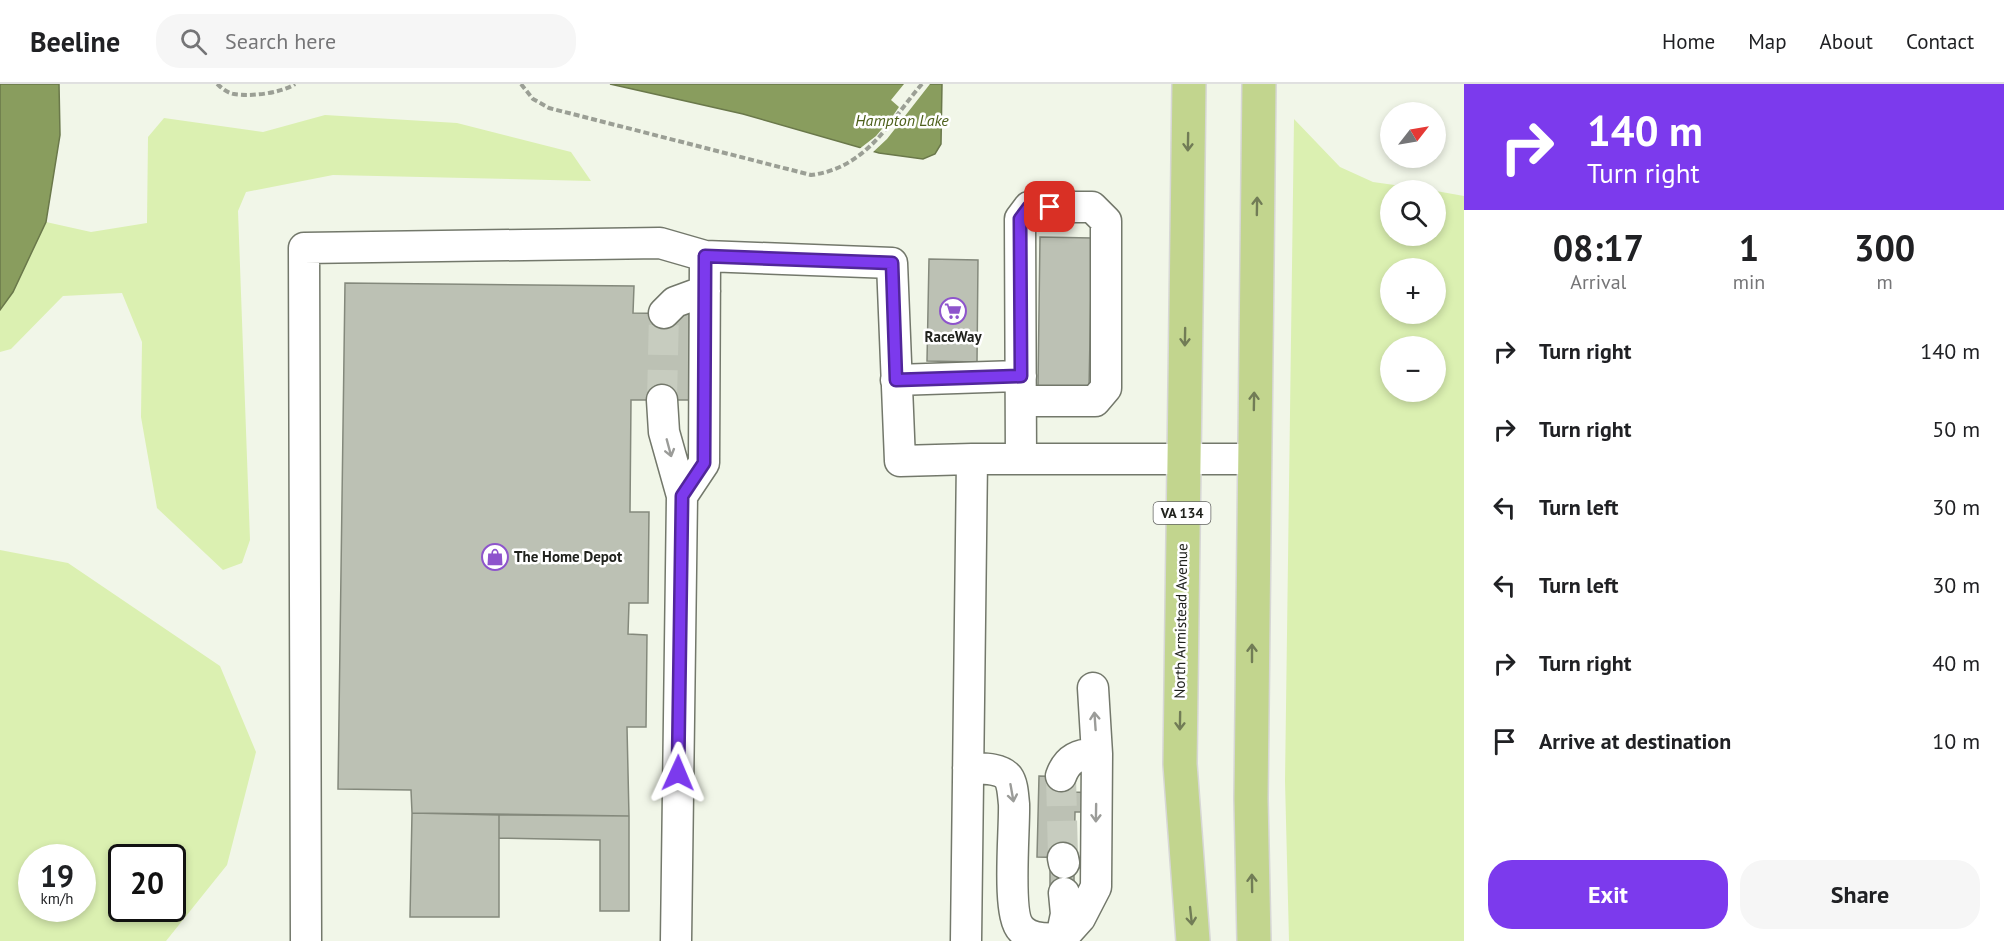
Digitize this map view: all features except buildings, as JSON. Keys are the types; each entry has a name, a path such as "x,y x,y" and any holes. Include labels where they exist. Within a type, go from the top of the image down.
{"main road":[{"name":"North Armistead Avenue","path":"1189,84 1180,764 1193,941"},
{"path":"1254,941 1251,799 1253,459 1259,84"}],"lane":[{"path":"896,380 1021,389 1095,401 1106,388 1106,221 1092,207 1029,207 1020,219 1021,389 1021,459"},
{"path":"306,941 304,248 660,243 705,256 892,263 900,461 1253,459"},
{"path":"682,496 704,463 705,256"},
{"path":"664,313 675,302 705,291"},
{"path":"662,400 664,432 682,496 676,941"},
{"path":"966,941 972,459"},
{"path":"1061,940 1080,918 1096,887 1097,754 1093,688"},
{"path":"1061,776 1065,766 1074,758 1085,753 1097,754"},
{"path":"968,768 997,770 1008,777 1013,790 1015,825 1012,883 1015,920 1019,928 1028,935 1061,940"},
{"path":"1061,940 1066,914 1064,893"}],"path":[{"path":"217,84 233,94 283,90 296,84"},
{"path":"521,84 533,99 549,108 811,175 827,172 851,160 874,144 922,84"}],"shaded area":[{"path":"325,115 457,123 571,152 591,181 333,175 246,192 238,211 250,540 242,563 223,570 157,508 141,417 142,342 122,293 63,296 11,349 0,352 0,310 13,292 46,222 91,232 147,223 148,137 164,118 263,132"},
{"path":"1294,119 1340,167 1380,183 1380,246 1446,246 1446,193 1464,196 1464,941 1289,941 1285,781"},
{"path":"0,550 68,563 220,666 256,752 227,865 186,916 186,844 108,844 108,922 181,922 166,941 0,941"}],"water":[{"path":"0,84 59,84 60,135 46,222 13,292 0,310"},
{"name":"Hampton Lake","path":"610,84 942,84 941,144 935,154 923,159 879,153 743,114"}],"pier":[{"path":"904,84 930,84 887,139 871,154 858,150 876,136 899,107 891,100"}],"tunnel":[{"path":"662,400 664,313"},
{"path":"1061,776 1063,858"}],"place":[{"name":"RaceWay","path":"953,311"},
{"name":"The Home Depot","path":"495,557"}],"route":[{"path":"678,773 682,496 704,463 705,256 892,263 896,380 1021,376 1020,219 1029,207 1050,207"}]}
